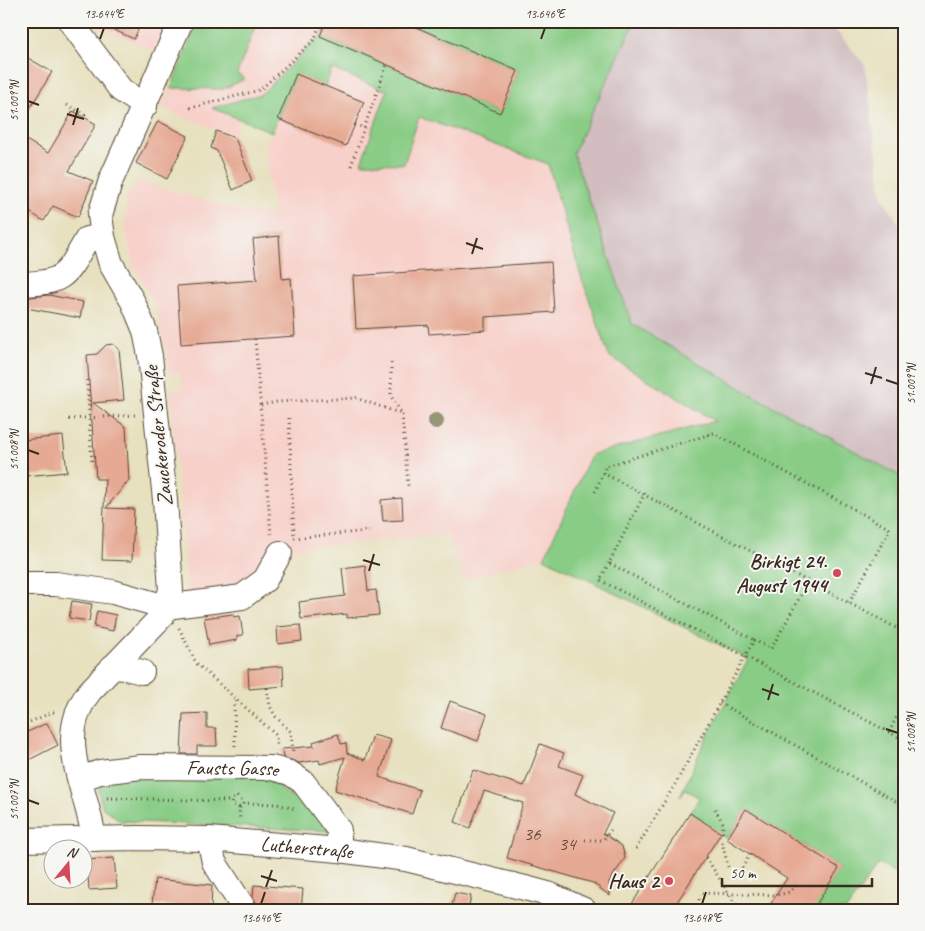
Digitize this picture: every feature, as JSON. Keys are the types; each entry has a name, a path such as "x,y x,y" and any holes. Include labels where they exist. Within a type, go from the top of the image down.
{"street":[{"path":"70,21 121,90 145,106"},
{"name":"Zauckeroder Straße","path":"94,839 92,820 80,779 73,740 74,718 80,703 112,667 162,616 171,614 165,500 150,356 145,331 133,302 111,264 103,237 100,215 108,188 181,21"},
{"path":"21,284 55,281 69,271 88,239 103,237"},
{"path":"21,584 56,584 113,592 171,614 242,597 265,580 282,552"},
{"path":"112,667 142,672"},
{"name":"Fausts Gasse","path":"80,779 100,772 141,767 269,768 290,773 304,782 339,830 339,850"},
{"name":"Lutherstraße","path":"21,840 209,840 339,850 406,859 514,884 548,894 584,910"},
{"path":"209,840 214,862 245,910"}],"path":[{"path":"190,108 260,90 314,40 321,21"},
{"path":"351,166 387,64"},
{"path":"67,105 85,115 84,117"},
{"path":"355,124 364,128"},
{"path":"255,339 261,405 282,552"},
{"path":"391,363 391,396 402,414 408,486"},
{"path":"87,380 92,464"},
{"path":"261,405 356,398 402,414"},
{"path":"69,419 132,415"},
{"path":"282,552 289,418"},
{"path":"595,492 606,466 714,433 890,529 849,603"},
{"path":"603,472 904,632"},
{"path":"645,493 600,580 746,655 904,740"},
{"path":"282,552 369,531"},
{"path":"609,563 770,648 809,581"},
{"path":"171,614 196,663 276,735 279,770"},
{"path":"636,849 673,789 754,640"},
{"path":"267,688 270,706 275,716 291,732 293,748"},
{"path":"235,767 234,704 236,700"},
{"path":"720,703 904,806"},
{"path":"889,732 904,703"},
{"path":"21,726 53,712"},
{"path":"98,798 231,801 234,797 238,796 242,798 244,803"},
{"path":"231,801 236,808 241,807 244,803 277,804 317,815 324,811"},
{"path":"714,809 723,823 722,842 728,867"},
{"path":"585,840 604,840 611,830"},
{"path":"742,868 750,854"},
{"path":"706,857 739,910"},
{"path":"698,910 700,893 777,895 790,892 797,884"},
{"path":"676,904 680,910"}],"shaded area":[{"path":"82,21 170,21 157,52"},
{"path":"198,21 602,21 548,164 608,356 715,421 591,455 544,558 463,579 447,535 292,548 292,553 280,553 278,550 268,549 254,578 240,587 204,592 188,591 170,391 182,388 180,373 168,373 166,351 157,314 158,305 154,303 134,266 125,230 126,194 130,193 136,180 245,212 274,215 264,150 272,132 239,119 233,137 160,107 171,88"},
{"path":"635,21 828,21 865,65 882,197 904,232 904,478 747,392 632,324 573,153"}],"green space":[{"path":"198,21 257,21 237,74 245,79 223,89 171,88"},
{"path":"402,21 635,21 573,153 632,324 747,392 904,478 904,877 878,864 846,910 784,910 772,902 820,898 839,868 746,809 727,839 690,813 699,798 685,789 680,797 703,745 748,659 544,558 591,455 715,421 609,356 580,273 548,164 419,117 404,164 361,163 387,91 332,69 325,86 296,75 272,132 212,108 261,94 320,36 500,113 518,71"},
{"path":"113,775 275,776 285,781 280,789 293,798 295,795 305,809 311,805 331,831 121,821 103,808 98,791 103,782"}],"building":[{"path":"94,21 142,21 134,39"},
{"path":"326,21 402,21 518,71 500,113 320,36"},
{"path":"21,54 52,72 21,123"},
{"path":"296,74 364,102 346,146 278,119"},
{"path":"73,111 96,124 69,171 93,181 78,217 53,206 44,221 21,207 21,137 48,153"},
{"path":"158,121 188,136 167,179 136,163"},
{"path":"216,131 235,138 252,181 233,190 217,151 211,148"},
{"path":"279,236 282,279 291,278 295,336 181,344 177,286 257,280 253,239"},
{"path":"551,262 554,312 485,317 485,330 429,334 428,325 356,329 353,276"},
{"path":"49,295 83,302 80,318 21,307 21,298"},
{"path":"113,344 119,349 124,400 93,403 126,427 129,480 106,508 134,509 132,561 102,560 105,479 96,479 87,355 97,354 106,345"},
{"path":"63,436 67,472 25,476 22,440"},
{"path":"402,498 403,520 383,521 381,500"},
{"path":"365,565 368,591 376,590 379,615 347,618 347,614 301,619 299,602 345,596 342,568"},
{"path":"72,601 92,604 89,621 69,618"},
{"path":"97,611 116,615 113,631 94,627"},
{"path":"233,614 234,617 240,616 243,635 237,636 237,640 209,645 204,618"},
{"path":"300,625 302,641 278,644 277,627"},
{"path":"283,666 284,686 249,689 248,669"},
{"path":"450,701 487,714 478,741 441,728"},
{"path":"207,713 207,728 216,728 217,746 197,746 197,754 181,754 183,714"},
{"path":"47,723 58,745 21,764 21,735"},
{"path":"338,734 341,744 346,743 347,753 365,760 373,735 391,740 379,777 420,790 412,814 335,790 345,757 320,764 319,760 299,763 283,757 282,749 314,746 313,742"},
{"path":"540,744 564,753 559,766 583,775 575,794 613,813 603,833 622,846 625,858 609,882 610,896 593,883 507,858 523,803 484,791 470,828 455,822 473,770 524,786"},
{"path":"746,809 839,868 813,910 767,910 787,878 727,839"},
{"name":"Haus 2","path":"690,813 721,833 672,910 628,910"},
{"path":"114,858 117,888 89,890 89,888 92,888 92,860"},
{"path":"155,879 212,885 211,910 152,904"},
{"path":"254,885 303,889 301,910 269,907 268,910 259,910 253,896"},
{"path":"455,893 471,896 468,910 451,910"}],"place":[{"name":"Birkigt 24. August 1944","path":"837,573"},
{"name":"Haus 2","path":"669,881"}]}
